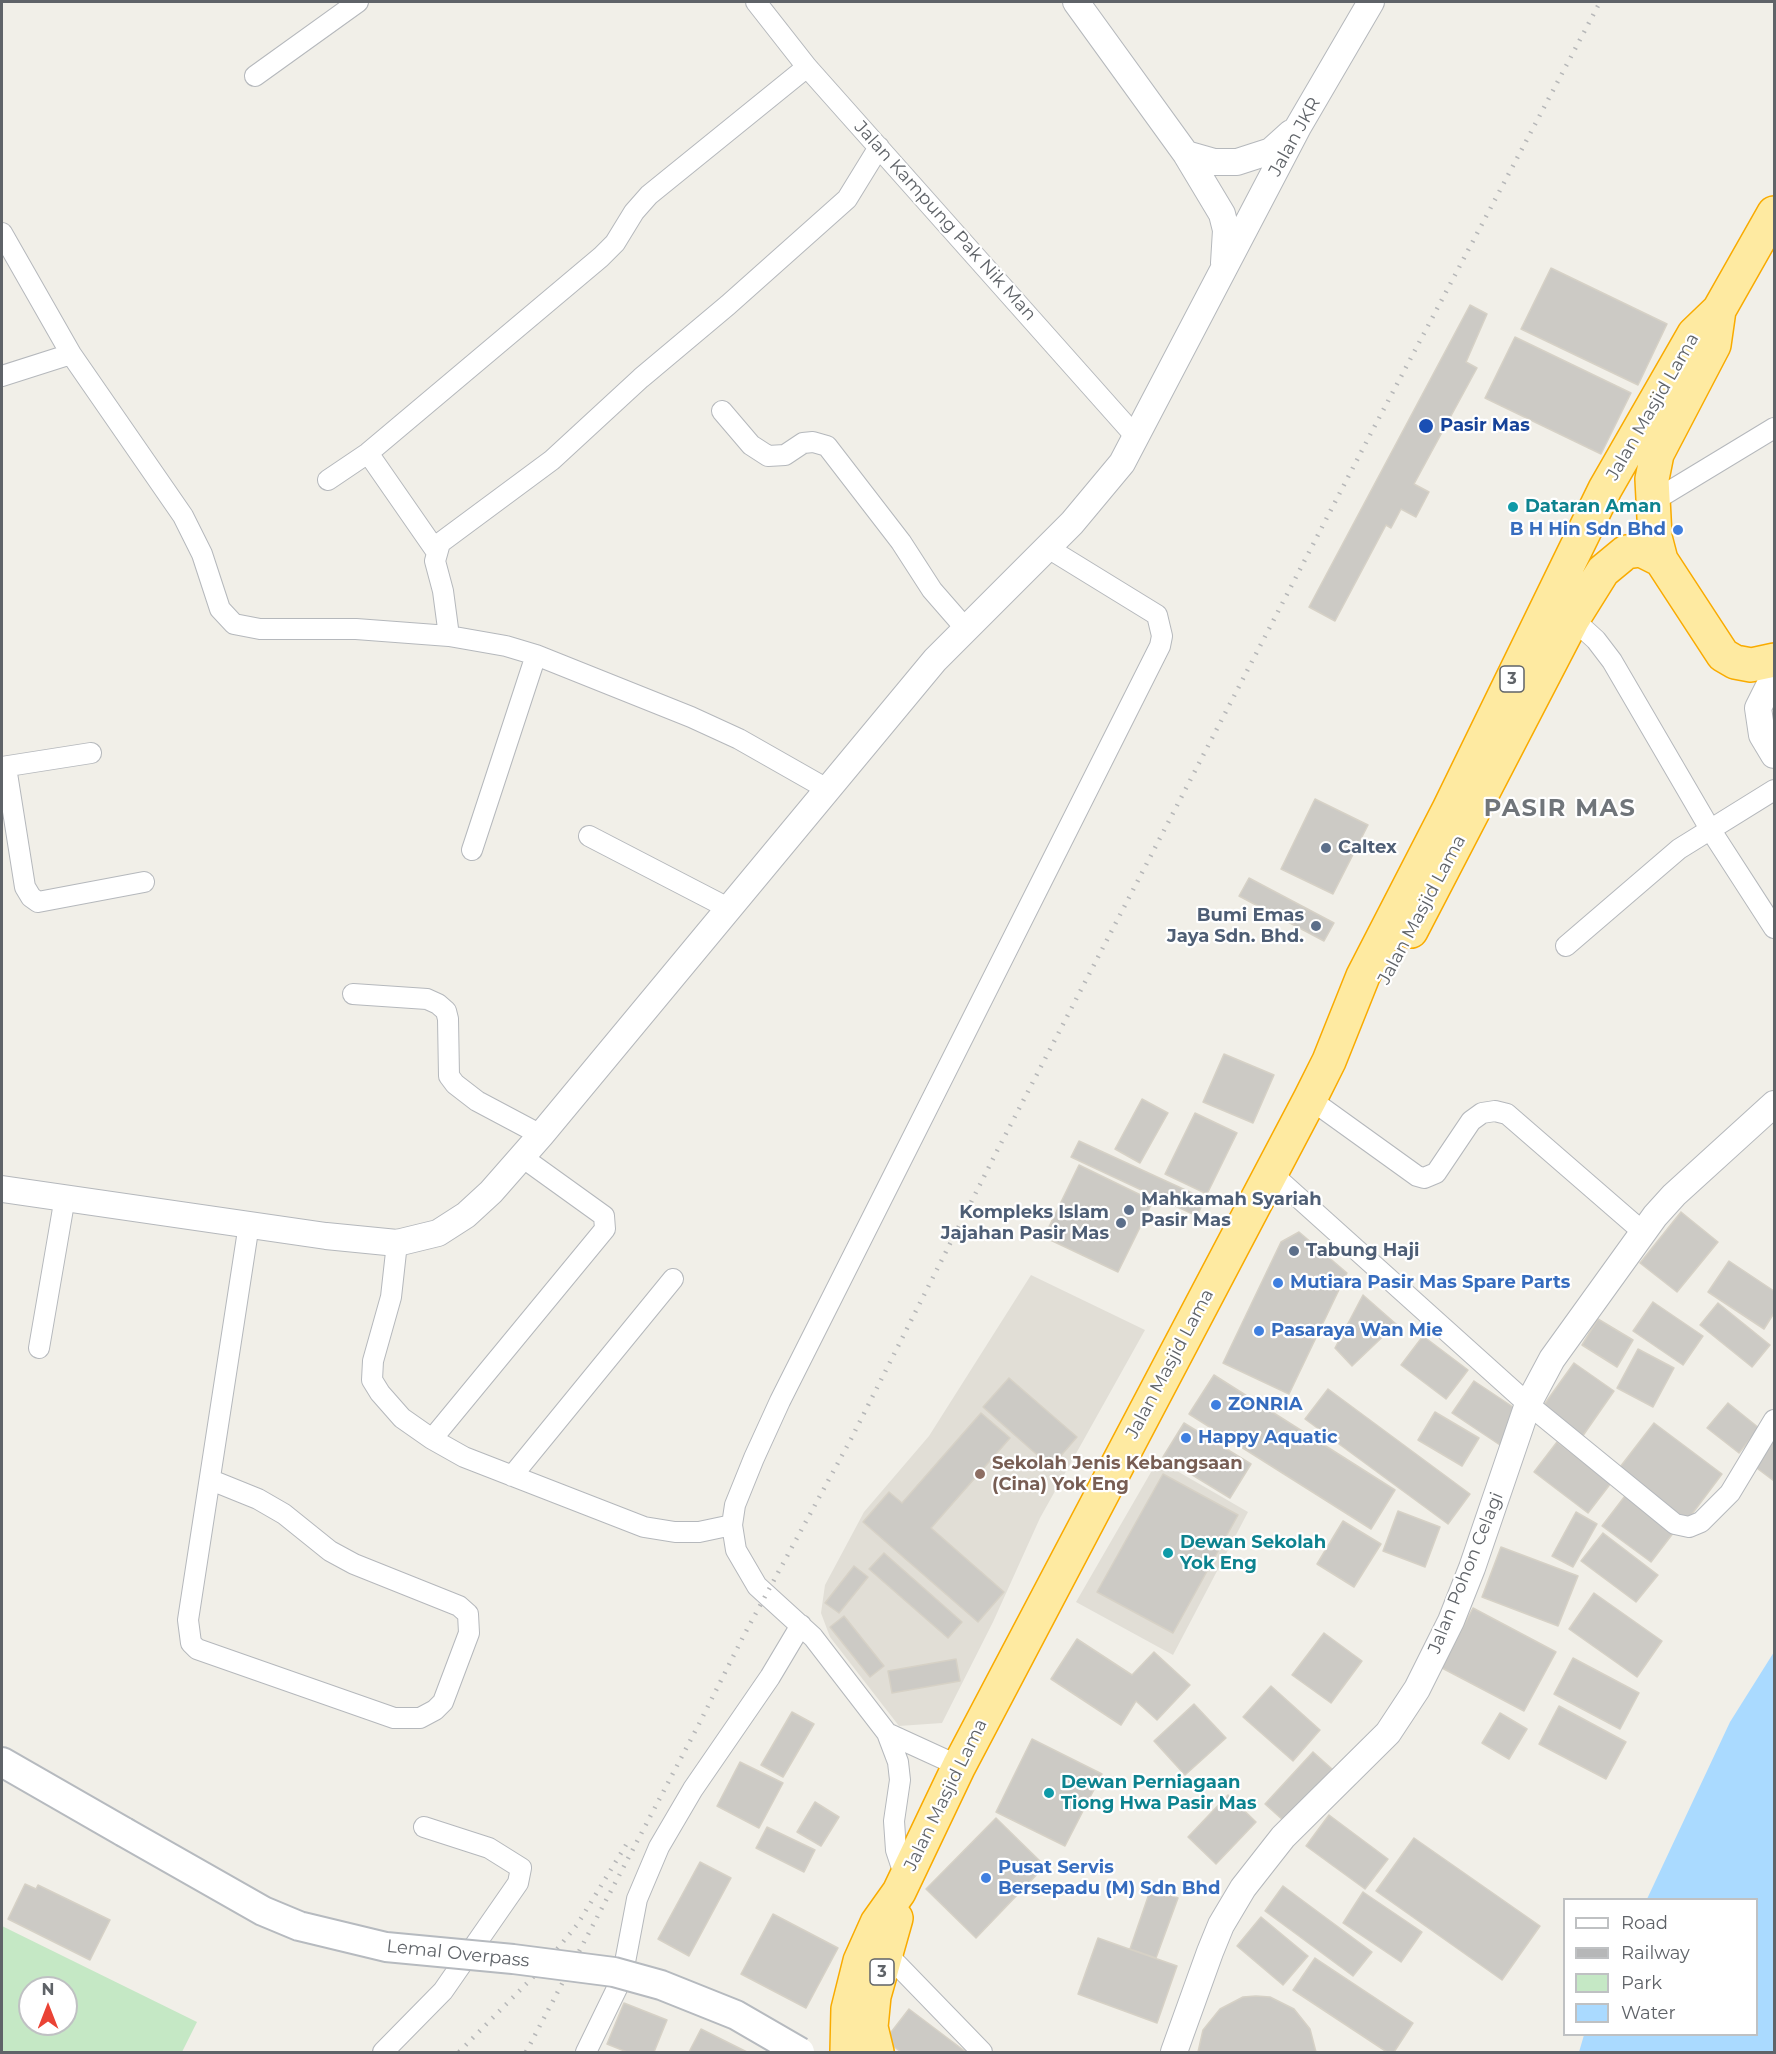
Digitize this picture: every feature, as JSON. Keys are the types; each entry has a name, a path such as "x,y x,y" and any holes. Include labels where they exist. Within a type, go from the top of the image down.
{"highway":[{"name":"Jalan Masjid Lama","path":"1394,940 1605,489 1694,333 1719,310 1774,213"},
{"name":"Jalan Masjid Lama","path":"1661,560 1655,537 1652,502 1652,479 1657,454 1714,345 1719,310"},
{"name":"Jalan Masjid Lama","path":"844,2049 848,2009 860,1961 877,1923 904,1882 959,1766 1310,1099 1329,1061 1363,976 1394,940 1573,619 1603,571 1626,552 1641,550 1661,560"},
{"name":"3","path":"1661,560 1723,655 1735,662 1751,665 1774,660"},
{"name":"Jalan Masjid Lama","path":"878,2052 871,2027 872,2008 895,1927 904,1882"}],"main road":[{"name":"Lemal Overpass","path":"2,1762 263,1911 299,1926 386,1947 513,1959 614,1972 662,1985 736,2015 800,2052"}],"street":[{"path":"255,76 358,2"},
{"name":"Jalan Kampung Pak Nik Man","path":"756,2 807,67 1137,438"},
{"path":"1076,2 1186,154 1222,214 1226,245 1223,275"},
{"name":"Jalan JKR","path":"398,1243 438,1233 466,1215 522,1157 935,660 1048,548 1104,488 1137,438 1298,127 1371,2"},
{"path":"328,480 368,453 601,257 615,243 634,212 674,173 807,67"},
{"path":"1186,154 1214,162 1237,162 1272,151 1298,127"},
{"path":"449,636 443,591 435,561 440,543 552,460 632,385 729,305 847,199 879,147"},
{"path":"2,233 71,354 183,516 202,554 226,619 234,624 254,628 356,629 449,636 482,640 536,655 691,717 739,739 827,789"},
{"path":"2,376 71,354"},
{"path":"722,411 751,445 768,456 785,455 803,443 813,442 827,446 901,542 932,590 966,629"},
{"path":"1652,502 1774,428"},
{"path":"368,453 436,551"},
{"path":"904,1882 896,1850 894,1821 900,1780 896,1755 887,1733 827,1654 801,1625 757,1586 736,1550 732,1525 735,1505 780,1401 1160,646 1161,629 1157,615 1048,548"},
{"path":"1573,619 1596,640 1612,661 1710,830 1774,928"},
{"path":"472,850 536,655"},
{"path":"1774,676 1758,708 1762,735 1774,755"},
{"path":"92,753 4,767 25,887 31,897 38,902 144,882"},
{"path":"1566,946 1652,871 1710,830 1774,790"},
{"path":"589,836 729,908"},
{"path":"353,994 427,999 438,1004 446,1011 448,1019 449,1076 455,1084 477,1101 542,1135"},
{"path":"1310,1099 1417,1176 1424,1178 1436,1173 1471,1121 1482,1113 1495,1111 1507,1114 1642,1232"},
{"name":"Jalan Pohon Celagi","path":"1174,2052 1221,1925 1243,1888 1283,1837 1388,1733 1417,1689 1451,1621 1472,1568 1528,1404 1552,1359 1642,1232 1674,1195 1774,1104"},
{"path":"432,1439 605,1229 604,1216 522,1157"},
{"path":"1270,1172 1528,1404 1675,1524 1689,1527 1701,1522 1730,1494 1774,1420"},
{"path":"2,1189 398,1243 391,1298 373,1361 372,1380 402,1418 432,1439 464,1457 644,1527 675,1532 699,1532 732,1525"},
{"path":"39,1348 65,1197"},
{"path":"212,1480 258,1499 284,1514 330,1551 354,1564 459,1606 468,1614 469,1633 443,1701 435,1710 420,1718 394,1718 197,1649 191,1643 188,1620 212,1480 249,1224"},
{"path":"512,1476 673,1279"},
{"path":"586,2052 622,1978 637,1899 659,1847 693,1789 770,1677 801,1625"},
{"path":"887,1733 959,1766"},
{"path":"383,2052 443,1991 518,1882 521,1868 489,1848 424,1827"},
{"path":"888,1954 982,2052"},
{"path":"622,1978 658,1988 694,2002 737,2024 779,2052"}],"shaded area":[{"name":"Sekolah Jenis Kebangsaan (Cina) Yok Eng","path":"1031,1275 1145,1330 1040,1518 993,1622 942,1723 899,1726 830,1637 821,1613 825,1585 864,1512 929,1436"},
{"name":"Sekolah Jenis Kebangsaan (Cina) Yok Eng","path":"1158,1460 1248,1512 1173,1655 1076,1602"}],"green space":[{"path":"2,1926 197,2022 182,2052 2,2052"}],"water":[{"path":"1774,1652 1774,2052 1579,2052 1584,2036 1758,2036 1758,1898 1647,1898 1730,1722"}],"building":[{"path":"1551,268 1667,324 1638,385 1521,329"},
{"name":"Pasir Mas","path":"1470,305 1487,314 1466,362 1477,368 1414,484 1429,492 1416,517 1401,509 1391,528 1386,525 1335,621 1309,607"},
{"path":"1515,337 1631,393 1601,454 1485,398"},
{"path":"1315,799 1368,825 1333,894 1281,869"},
{"path":"1249,878 1334,923 1324,941 1239,896"},
{"path":"1224,1054 1274,1075 1253,1123 1203,1102"},
{"path":"1142,1099 1168,1113 1140,1163 1115,1149"},
{"path":"1195,1113 1237,1133 1207,1194 1165,1174"},
{"path":"1079,1141 1205,1199 1197,1216 1071,1157"},
{"path":"1079,1165 1153,1201 1118,1272 1044,1237"},
{"path":"1681,1212 1718,1242 1677,1292 1640,1263"},
{"path":"1299,1232 1347,1273 1289,1394 1223,1363 1281,1242"},
{"path":"1729,1261 1774,1291 1774,1313 1764,1329 1708,1292"},
{"path":"1363,1295 1396,1324 1352,1366 1335,1348"},
{"path":"1653,1302 1703,1336 1683,1365 1633,1331"},
{"path":"1718,1303 1770,1345 1752,1367 1700,1325"},
{"path":"1598,1319 1633,1340 1617,1367 1582,1345"},
{"path":"1423,1336 1468,1370 1446,1399 1401,1365"},
{"path":"1638,1349 1674,1368 1653,1407 1617,1388"},
{"path":"1574,1363 1614,1391 1582,1437 1541,1409"},
{"path":"1214,1375 1395,1490 1371,1529 1189,1414"},
{"path":"1009,1378 1077,1437 1051,1467 983,1407"},
{"path":"1474,1381 1522,1413 1500,1445 1452,1413"},
{"path":"1328,1389 1470,1494 1448,1524 1305,1419"},
{"path":"1728,1403 1759,1428 1739,1453 1707,1428"},
{"path":"1435,1412 1479,1438 1462,1466 1418,1440"},
{"path":"981,1413 1010,1438 931,1528 1004,1592 978,1622 863,1522 889,1492 902,1503"},
{"path":"1184,1423 1251,1464 1230,1498 1163,1457"},
{"path":"1654,1423 1722,1474 1686,1522 1617,1471"},
{"path":"1774,1437 1774,1481 1754,1466"},
{"path":"1557,1442 1611,1483 1588,1513 1534,1472"},
{"name":"Sekolah Jenis Kebangsaan (Cina) Yok Eng","path":"1163,1474 1238,1515 1173,1633 1097,1592"},
{"path":"1625,1496 1674,1532 1651,1562 1602,1526"},
{"path":"1398,1511 1440,1527 1425,1567 1383,1551"},
{"path":"1576,1512 1597,1524 1573,1567 1552,1556"},
{"path":"1343,1521 1381,1544 1354,1587 1317,1564"},
{"path":"1603,1533 1658,1575 1636,1602 1581,1561"},
{"path":"1501,1547 1578,1576 1558,1626 1482,1597"},
{"path":"884,1553 962,1622 948,1638 869,1569"},
{"path":"854,1566 868,1577 839,1613 825,1603"},
{"path":"1594,1593 1662,1641 1637,1677 1569,1629"},
{"path":"1473,1608 1556,1652 1524,1711 1442,1668"},
{"path":"844,1616 884,1666 870,1677 830,1627"},
{"path":"1324,1633 1362,1661 1331,1703 1292,1675"},
{"path":"1077,1639 1132,1675 1154,1652 1190,1685 1157,1720 1136,1701 1121,1725 1051,1679"},
{"path":"1573,1658 1639,1693 1620,1729 1554,1694"},
{"path":"956,1659 960,1681 892,1693 888,1671"},
{"path":"1271,1686 1320,1730 1293,1761 1243,1717"},
{"path":"1194,1704 1226,1738 1185,1775 1154,1741"},
{"path":"1559,1706 1626,1742 1606,1779 1539,1744"},
{"path":"792,1712 814,1724 783,1777 761,1765"},
{"path":"1500,1713 1527,1729 1509,1759 1482,1743"},
{"name":"Dewan Perniagaan Tiong Hwa Pasir Mas","path":"1032,1739 1102,1774 1065,1846 996,1812"},
{"path":"1313,1752 1332,1769 1284,1821 1265,1804"},
{"path":"740,1762 783,1783 759,1828 717,1806"},
{"path":"1228,1795 1256,1822 1216,1864 1188,1837"},
{"path":"815,1802 839,1817 821,1846 797,1832"},
{"path":"1329,1815 1388,1859 1365,1889 1306,1846"},
{"name":"Pusat Servis Bersepadu (M) Sdn Bhd","path":"996,1818 1045,1866 976,1938 926,1889"},
{"path":"767,1827 815,1850 804,1872 756,1848"},
{"path":"1414,1838 1540,1926 1502,1980 1376,1891"},
{"path":"700,1862 731,1878 689,1956 658,1939"},
{"path":"25,1884 36,1889 38,1885 110,1920 90,1960 8,1919"},
{"path":"1283,1886 1372,1952 1353,1976 1265,1911"},
{"path":"1151,1888 1178,1898 1156,1958 1130,1949"},
{"path":"1363,1892 1422,1932 1401,1962 1343,1923"},
{"path":"773,1914 838,1948 806,2008 741,1974"},
{"path":"1261,1917 1308,1956 1283,1985 1237,1946"},
{"path":"1098,1938 1177,1966 1157,2023 1078,1994"},
{"path":"1315,1958 1413,2023 1394,2052 1387,2052 1293,1990"},
{"path":"1243,1997 1270,1997 1294,2009 1310,2029 1316,2052 1198,2052 1203,2030 1220,2009"},
{"path":"624,2003 667,2020 654,2052 627,2052 607,2044"},
{"path":"909,2009 966,2052 901,2052 885,2040"},
{"path":"701,2029 747,2052 689,2052"}],"railway":[{"path":"526,2052 744,1635 851,1439 997,1151 1370,435 1600,2"},
{"path":"459,2052 539,1971 577,1925 629,1840"}],"place":[{"name":"Pasir Mas","path":"1426,426"},
{"name":"Dataran Aman","path":"1513,507"},
{"name":"B H Hin Sdn Bhd","path":"1678,530"},
{"name":"Caltex","path":"1326,848"},
{"name":"Bumi Emas Jaya Sdn. Bhd.","path":"1316,926"},
{"name":"Mahkamah Syariah Pasir Mas","path":"1129,1210"},
{"name":"Kompleks Islam Jajahan Pasir Mas","path":"1121,1223"},
{"name":"Tabung Haji","path":"1294,1251"},
{"name":"Mutiara Pasir Mas Spare Parts","path":"1278,1283"},
{"name":"Pasaraya Wan Mie","path":"1259,1331"},
{"name":"ZONRIA","path":"1216,1405"},
{"name":"Happy Aquatic","path":"1186,1438"},
{"name":"Sekolah Jenis Kebangsaan (Cina) Yok Eng","path":"980,1474"},
{"name":"Dewan Sekolah Yok Eng","path":"1168,1553"},
{"name":"Dewan Perniagaan Tiong Hwa Pasir Mas","path":"1049,1793"},
{"name":"Pusat Servis Bersepadu (M) Sdn Bhd","path":"986,1878"}],"district":[{"name":"PASIR MAS","path":"1560,809"}]}
